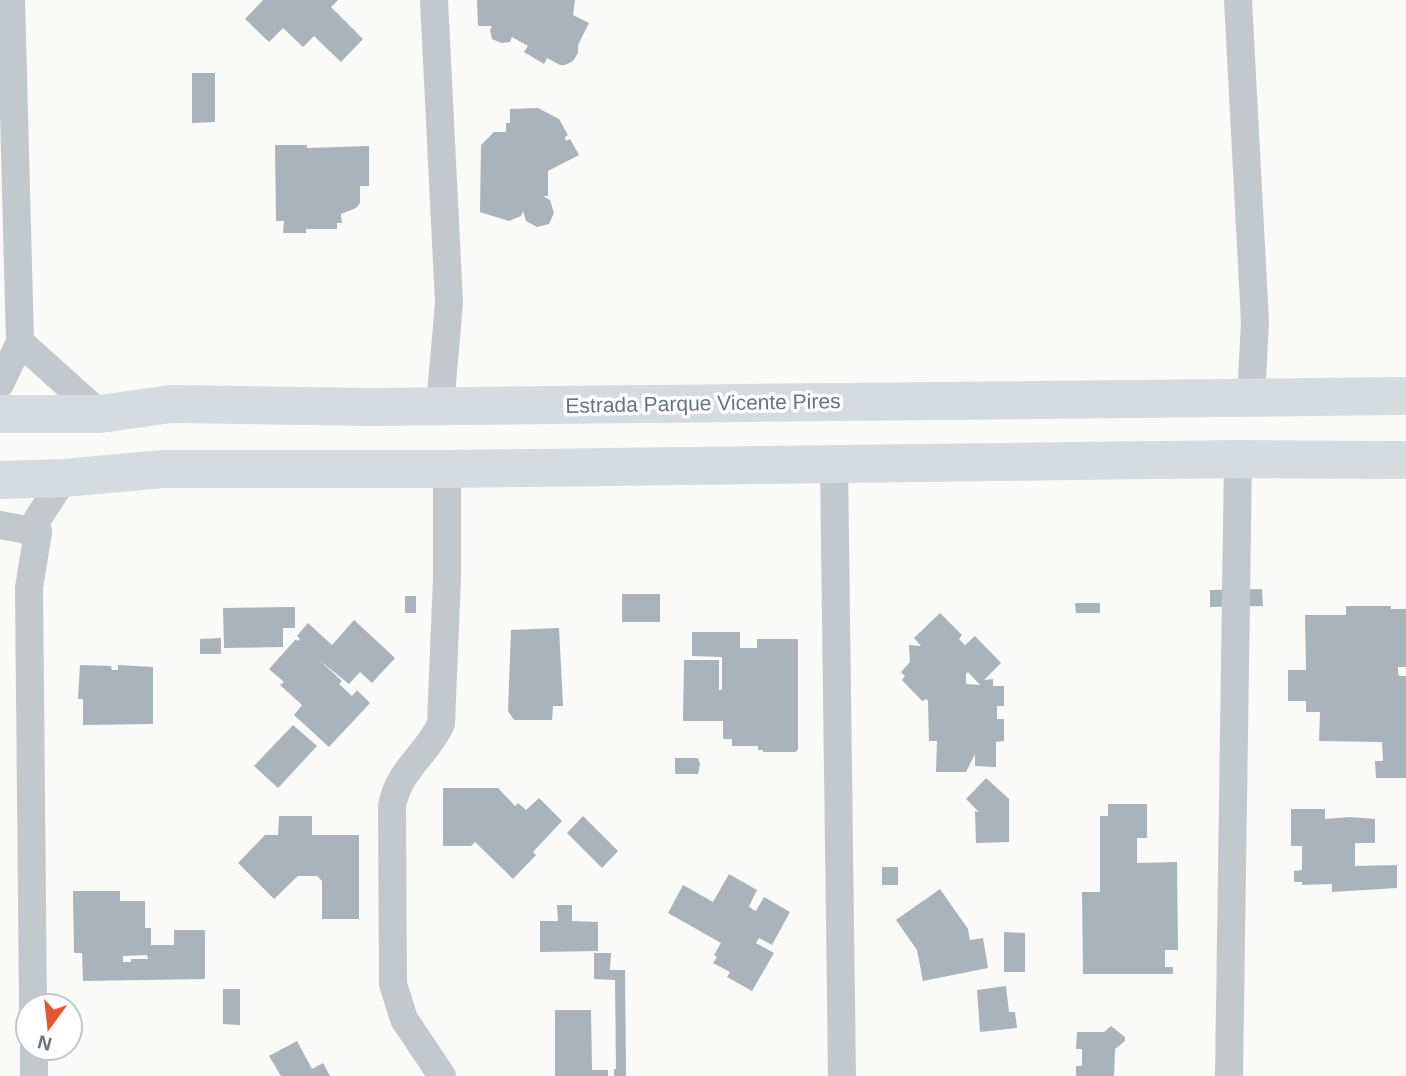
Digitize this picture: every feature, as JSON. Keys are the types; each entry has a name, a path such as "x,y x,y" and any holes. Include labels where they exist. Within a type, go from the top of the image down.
{"main road":[{"name":"Estrada Parque Vicente Pires","path":"0,414 100,414 171,404 372,407 1406,396"},
{"path":"0,481 163,469 447,469 1238,459 1406,460"}],"street":[{"path":"0,384 20,342 11,0"},
{"path":"434,0 449,303 440,406"},
{"path":"1238,0 1255,322 1251,398"},
{"path":"20,342 100,414"},
{"path":"1228,1076 1238,459"},
{"path":"834,463 842,1076"},
{"path":"442,1076 404,1019 393,984 392,806 395,789 401,778 434,739 441,724 447,578 447,469"},
{"path":"33,992 29,588 36,523 64,478"},
{"path":"0,525 37,532"}],"building":[{"path":"263,0 338,0 331,7 363,39 341,62 314,36 303,47 283,28 269,42 245,19"},
{"path":"477,0 575,0 573,15 589,23 573,61 560,65 547,58 544,64 524,52 528,46 512,37 510,42 501,43 492,39 492,26 478,26"},
{"path":"192,73 215,73 215,122 192,123"},
{"path":"538,108 559,119 568,135 565,137 566,141 570,139 579,155 548,171 548,196 543,196 550,200 554,213 549,224 537,227 526,221 523,211 521,216 509,221 480,212 481,145 494,132 506,132 506,123 510,123 510,109"},
{"path":"275,145 307,145 307,148 369,146 369,186 360,186 360,203 356,208 341,214 342,223 337,223 337,229 306,229 306,233 283,233 284,221 276,221"},
{"path":"1262,589 1263,606 1210,607 1210,590"},
{"path":"622,594 660,594 660,622 622,622"},
{"path":"405,596 416,596 416,613 405,613"},
{"path":"1075,603 1100,603 1100,613 1076,613"},
{"path":"1346,606 1391,606 1391,609 1406,609 1406,667 1398,667 1398,672 1399,676 1406,676 1406,778 1376,778 1375,761 1383,761 1382,742 1319,741 1320,712 1306,712 1306,701 1288,701 1288,670 1306,670 1305,615 1346,615"},
{"path":"295,607 295,628 283,628 283,647 224,648 223,608"},
{"path":"940,613 962,635 959,639 965,645 975,636 1001,663 984,680 993,679 993,686 1004,686 1004,706 997,706 997,719 1004,719 1004,741 996,742 996,767 975,766 975,754 966,772 936,772 937,741 929,741 927,699 922,701 902,680 905,676 901,672 910,662 909,645 921,646 914,638","holes":["968,672 980,685 966,684 966,674"]},
{"path":"354,620 395,658 372,683 360,672 349,684 319,660 342,681 339,684 352,696 357,690 370,703 329,747 294,715 302,705 280,685 284,682 269,669 296,639 300,639 297,636 308,623 332,645"},
{"path":"559,628 563,706 553,706 552,720 514,720 508,711 511,630"},
{"path":"692,632 740,632 740,648 757,648 757,639 798,639 796,752 763,752 758,750 758,746 732,746 732,739 723,739 723,721 683,721 684,660 719,660 719,690 722,690 722,657 692,656"},
{"path":"221,638 221,654 200,654 200,639"},
{"path":"80,665 111,666 112,670 118,670 118,665 153,667 153,724 83,725 83,699 78,699"},
{"path":"293,725 317,746 278,788 254,766"},
{"path":"675,758 698,758 698,774 675,774"},
{"path":"986,778 1009,799 1009,842 976,843 975,811 979,812 966,799"},
{"path":"443,788 498,788 515,806 518,803 526,810 539,798 562,821 533,852 536,855 513,879 475,842 471,846 443,846"},
{"path":"1108,804 1147,804 1147,838 1137,838 1137,863 1177,862 1178,950 1165,950 1165,967 1173,967 1173,974 1083,974 1082,892 1100,892 1100,816 1108,816"},
{"path":"1291,809 1325,809 1325,819 1375,819 1375,843 1355,843 1355,866 1397,865 1397,888 1332,892 1332,884 1302,885 1302,882 1294,882 1294,871 1302,870 1302,846 1291,846"},
{"path":"279,816 312,816 312,835 359,835 359,919 322,919 322,881 317,876 298,876 274,899 238,863 265,835 278,835"},
{"path":"583,816 618,851 602,868 567,833"},
{"path":"882,867 898,867 898,885 882,885"},
{"path":"729,874 757,890 749,906 752,909 756,911 764,897 790,912 772,945 759,938 756,943 774,953 752,991 727,977 730,972 713,963 721,943 668,913 683,885 713,902"},
{"path":"940,889 968,929 970,940 983,938 988,968 923,981 917,950 896,920"},
{"path":"73,891 120,891 120,901 145,901 145,928 151,928 151,945 174,945 174,930 205,930 205,979 83,981 82,953 74,953","holes":["147,955 148,959 131,959 131,962 123,962 123,956"]},
{"path":"557,905 572,905 572,921 598,922 598,951 540,952 540,921 558,921"},
{"path":"1004,932 1025,933 1025,972 1004,972"},
{"path":"594,953 611,953 610,970 625,970 626,1076 614,1076 615,980 594,979"},
{"path":"1006,986 1009,1012 1015,1012 1017,1028 980,1032 977,990"},
{"path":"223,989 240,989 240,1025 223,1024"},
{"path":"555,1010 591,1010 592,1070 608,1070 608,1076 555,1076"},
{"path":"1111,1026 1125,1037 1125,1041 1115,1049 1114,1076 1076,1076 1076,1066 1082,1066 1082,1049 1076,1049 1077,1032 1104,1032"},
{"path":"297,1041 312,1069 323,1063 330,1076 281,1076 269,1056"}]}
